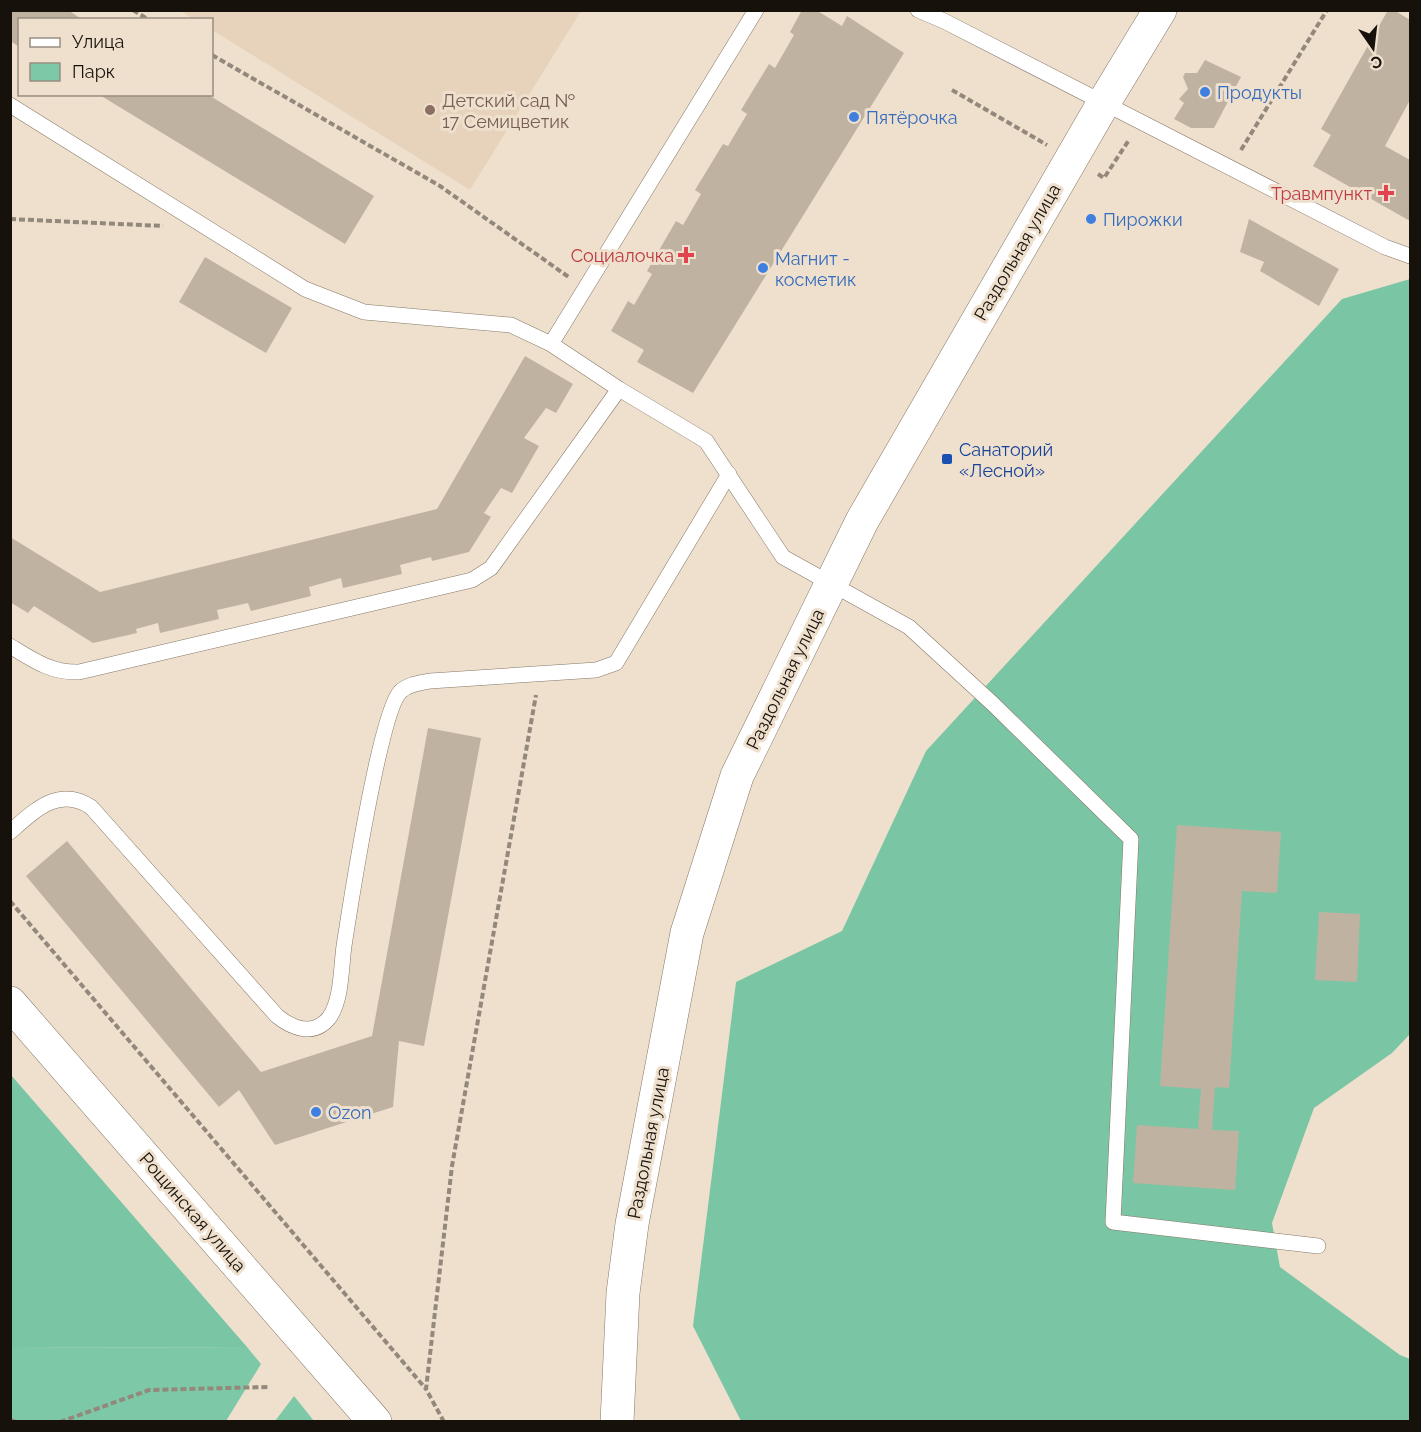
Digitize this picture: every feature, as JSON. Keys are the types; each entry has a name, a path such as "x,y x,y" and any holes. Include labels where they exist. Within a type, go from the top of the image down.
{"main road":[{"name":"Раздольная улица","path":"617,1422 623,1293 632,1224 687,933 737,776 862,521 1102,104 1160,10"},
{"name":"Рощинская улица","path":"10,1004 375,1422"}],"lane":[{"path":"551,344 756,10"},
{"path":"918,10 944,21 1102,104 1385,247 1410,256"},
{"path":"10,105 305,289 364,312 510,325 551,344 619,389 706,441 783,557 909,627 993,704 1131,839 1113,1222 1318,1246"},
{"path":"10,646 44,666 62,673 79,672 472,580 491,568 619,389"},
{"path":"10,832 56,799 79,799 91,807 277,1016 292,1028 312,1028 327,1020 336,997 376,770 389,716 399,693 410,685 430,681 596,670 616,663 729,474"}],"path":[{"path":"1229,168 1327,10"},
{"path":"213,56 441,186 585,289"},
{"path":"10,219 172,226 182,212"},
{"path":"426,1389 452,1166 540,674"},
{"path":"10,901 426,1389 444,1422"},
{"path":"60,1422 149,1390 268,1387"},
{"path":"10,1420 16,1422"}],"shaded area":[{"name":"Детский сад № 17 Семицветик","path":"180,11 581,11 470,190 213,31 213,18 192,18"}],"green space":[{"path":"1410,279 1410,1034 1392,1053 1314,1108 1272,1223 1280,1267 1400,1355 1410,1359 1410,1421 741,1421 693,1326 736,982 842,931 926,751 1342,299"},
{"path":"11,1075 247,1347 11,1348"},
{"path":"247,1347 261,1364 226,1421 11,1421 10,1348"},
{"path":"294,1396 314,1421 275,1421"}],"building":[{"path":"10,10 68,10 80,18 18,18 18,46 10,41"},
{"path":"802,10 816,10 842,26 847,16 904,53 693,393 637,362 644,350 611,331 628,301 634,305 652,274 647,271 676,221 683,225 701,194 695,190 723,144 728,146 747,114 741,110 769,64 775,68 794,35 790,32"},
{"path":"1388,10 1394,10 1410,20 1410,100 1385,146 1410,160 1410,221 1313,166 1331,135 1321,129"},
{"path":"1205,60 1241,77 1214,128 1191,128 1174,119 1184,103 1179,99 1188,89 1183,77 1185,73 1197,73"},
{"path":"101,96 210,96 374,196 345,244"},
{"path":"1249,219 1339,269 1319,306 1260,271 1264,262 1240,252"},
{"path":"205,257 292,308 266,353 179,302"},
{"path":"525,356 573,384 556,413 546,408 524,438 539,446 512,493 501,488 484,513 491,517 469,552 432,561 431,557 400,565 402,574 343,588 341,578 309,587 311,596 251,611 248,603 217,610 219,619 160,633 158,623 136,629 137,633 93,643 34,606 28,613 10,602 10,537 100,592 437,509"},
{"path":"428,728 481,738 424,1046 399,1041 393,1107 275,1145 239,1090 219,1107 26,876 67,841 261,1072 372,1036"},
{"path":"1177,825 1281,832 1277,893 1242,891 1229,1088 1215,1087 1212,1130 1239,1131 1235,1190 1133,1183 1137,1125 1198,1129 1201,1089 1160,1086"},
{"path":"1319,912 1360,914 1357,982 1315,980"}],"place":[{"name":"Продукты","path":"1205,92"},
{"name":"Детский сад № 17 Семицветик","path":"430,110"},
{"name":"Пятёрочка","path":"854,117"},
{"name":"Травмпункт","path":"1386,193"},
{"name":"Пирожки","path":"1091,219"},
{"name":"Социалочка","path":"686,255"},
{"name":"Магнит - косметик","path":"763,268"},
{"name":"Санаторий «Лесной»","path":"947,459"},
{"name":"Ozon","path":"316,1112"}]}
